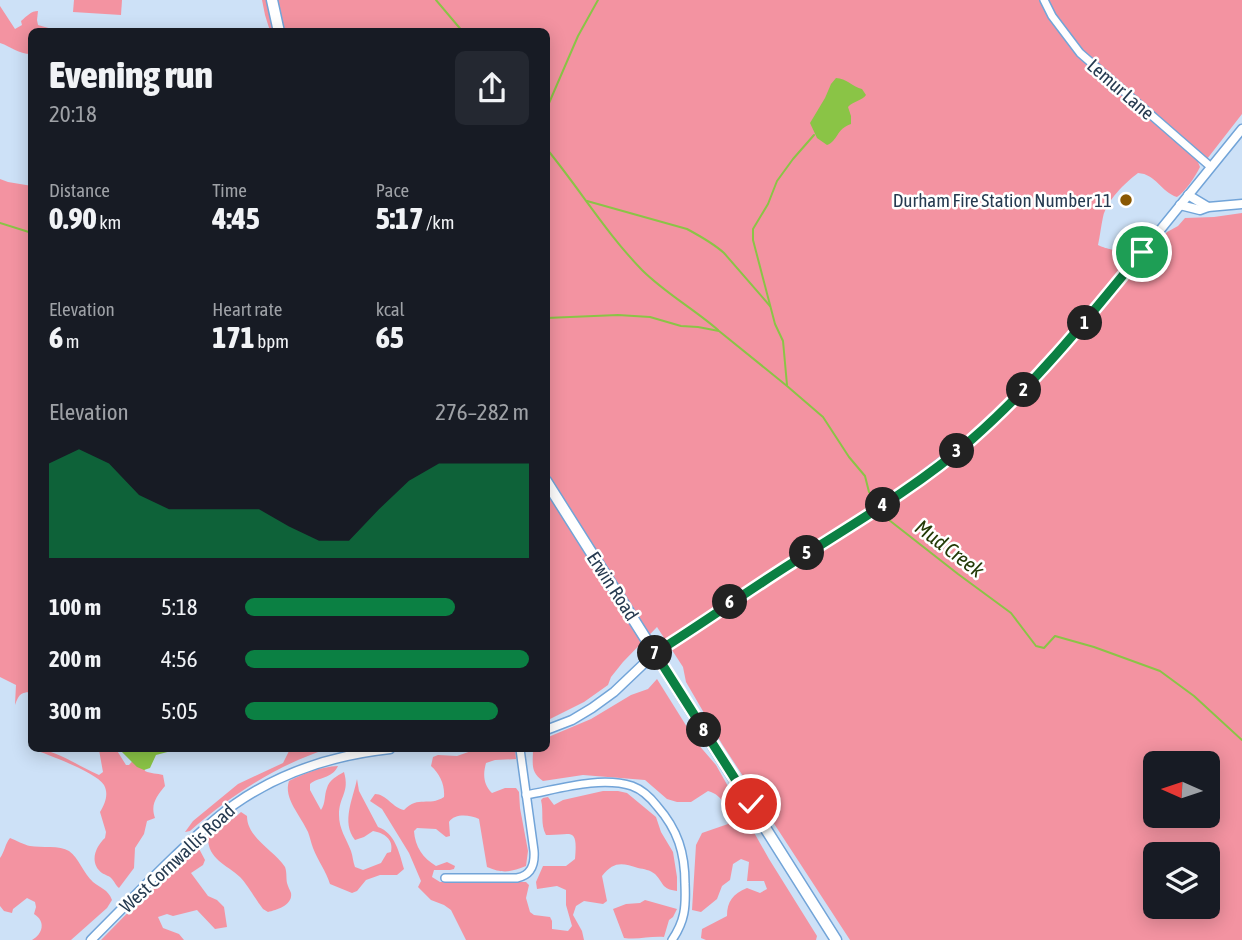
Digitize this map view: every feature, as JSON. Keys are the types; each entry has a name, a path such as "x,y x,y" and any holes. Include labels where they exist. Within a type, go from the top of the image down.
{"main road":[{"path":"272,0 278,28"},
{"name":"Erwin Road","path":"550,487 836,940"}],"street":[{"name":"Lemur Lane","path":"1044,0 1068,38 1092,65 1211,167"},
{"path":"550,728 592,708 614,692 655,653 886,503 969,442 1038,376 1084,324 1242,129"},
{"path":"1188,195 1208,207"},
{"path":"1180,205 1200,210 1242,204"},
{"name":"West Cornwallis Road","path":"91,940 193,838 247,796 276,780 319,763 367,752"},
{"path":"445,878 517,878 525,876 531,869 534,856 520,752"},
{"path":"526,795 602,782 635,787 650,798 673,829 685,861 684,916 672,940"}],"shaded area":[{"path":"74,0 122,0 121,15 73,12"},
{"path":"262,0 1242,0 1242,114 1207,159 1202,157 1198,162 1200,167 1196,175 1177,197 1144,174 1138,173 1128,182 1112,198 1105,211 1098,245 1126,258 1124,268 1133,272 1167,232 1185,218 1242,213 1242,940 850,940 722,744 686,682 683,667 657,627 623,662 608,685 584,702 550,719 550,28 269,28"},
{"path":"0,6 15,29 22,25 21,21 27,16 38,11 38,25 48,28 28,28 28,54 0,43"},
{"path":"836,78 862,89 866,95 848,107 851,124 842,129 827,145 817,138 810,123"},
{"path":"0,179 28,185 28,693 20,695 15,705 16,685 0,677"},
{"path":"657,679 697,743 716,765 769,859 817,936 816,940 701,938 702,929 727,916 728,906 738,893 747,888 760,893 767,889 764,881 747,881 749,862 741,859 733,864 730,880 722,886 717,899 701,912 692,910 696,845 702,833 728,824 724,804 714,793 708,791 691,802 677,802 667,799 645,780 583,775 543,781 536,774 533,752 550,752 550,736 591,719 631,695 648,689"},
{"path":"40,752 59,755 99,775 103,772 99,752 118,752 126,765 135,758 142,760 145,771 163,775 165,786 154,804 155,818 147,821 144,834 135,848 134,868 119,888 98,869 95,860 96,850 106,832 100,812 106,799 104,785 82,769"},
{"path":"122,752 168,752 156,755 150,768 144,770 137,767"},
{"path":"288,752 319,752 254,783 185,832 193,821 238,784 283,763"},
{"path":"468,752 515,752 516,759 486,763 484,771 487,786 492,793 505,788 516,788 519,792 528,851 526,866 507,871 487,867 479,819 459,816 449,822 450,836 446,837 436,829 417,828 414,831 420,852 427,859 436,866 447,862 455,866 450,870 434,870 432,877 440,882 526,882 529,885 526,898 530,912 550,917 552,929 568,931 572,926 566,905 566,890 557,886 537,889 536,882 543,866 566,866 575,859 575,841 574,837 567,834 546,835 541,800 548,797 554,805 563,800 603,791 618,791 627,793 656,817 673,852 677,891 665,887 651,872 618,864 602,876 607,901 603,904 584,901 576,906 573,915 584,940 466,940 451,910 431,900 418,887 421,881 409,853 382,809 370,801 375,794 379,795 404,810 414,803 444,797 439,776 431,766 433,757 457,756"},
{"path":"338,766 329,776 310,784 310,790 321,810 330,783 344,772 346,785 339,809 339,820 355,867 363,870 381,863 392,847 390,840 381,833 373,831 355,840 351,833 348,818 357,779 359,791 378,827 389,834 396,844 404,869 397,875 380,875 366,880 352,893 330,884 288,794 289,781 313,771"},
{"path":"241,812 247,816 251,831 285,867 291,897 287,904 276,910 268,912 263,909 243,880 218,860 211,850 208,836"},
{"path":"10,838 30,846 56,847 69,851 90,878 110,896 112,900 107,908 71,940 32,940 42,927 34,914 35,902 27,898 13,909 12,913 4,911 0,906 0,858"},
{"path":"196,843 205,860 203,865 191,873 208,896 224,907 227,927 215,929 197,910 158,917 163,928 179,934 184,940 101,940"},
{"path":"645,900 677,909 669,920 664,937 624,938 613,909"}],"waterway":[{"path":"436,0 460,28"},
{"path":"550,101 578,36 598,0"},
{"path":"787,385 783,341 775,324 753,240 753,229 768,204 777,181 814,135"},
{"path":"550,153 616,241 642,270 718,330"},
{"path":"587,201 687,229 702,237 724,253 770,306"},
{"name":"Mud Creek","path":"0,223 28,232"},
{"name":"Mud Creek","path":"550,318 618,315 650,317 681,326 719,331 823,417 865,476 869,492 879,505"},
{"name":"Mud Creek","path":"882,510 889,520 1011,613 1036,646 1044,648 1055,636 1160,671 1194,696 1242,740"}],"place":[{"name":"Durham Fire Station Number 11","path":"1126,200"}],"route":[{"path":"751,804 655,653 872,512 969,442 1052,360 1142,252"}]}
